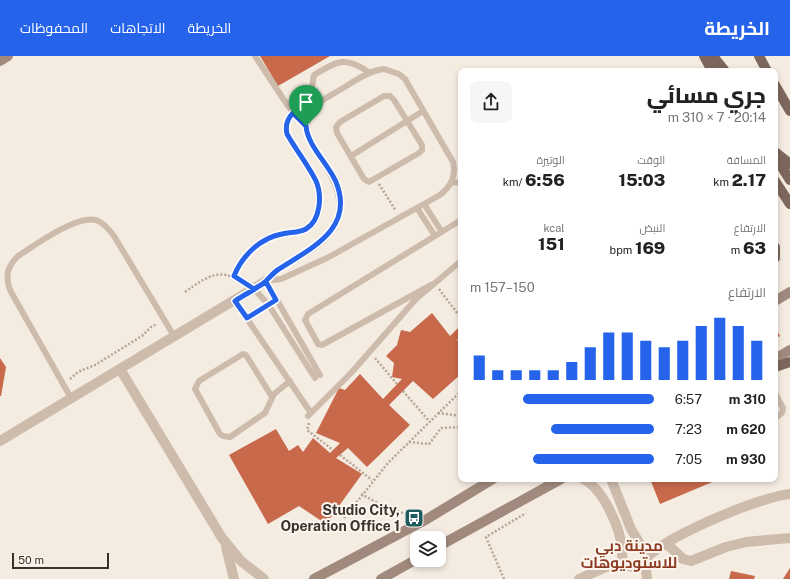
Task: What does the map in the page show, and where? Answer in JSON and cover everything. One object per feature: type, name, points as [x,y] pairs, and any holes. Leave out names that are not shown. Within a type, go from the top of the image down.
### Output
[{"type":"main road","points":[[704,56],[710,68]]},
{"type":"main road","points":[[712,56],[722,68]]},
{"type":"main road","points":[[778,90],[790,111]]},
{"type":"main road","points":[[778,154],[790,164]]},
{"type":"main road","points":[[778,161],[790,180]]},
{"type":"main road","points":[[778,186],[790,204]]},
{"type":"main road","points":[[778,366],[790,362]]},
{"type":"street","points":[[0,60],[8,56]]},
{"type":"street","points":[[0,441],[266,282]]},
{"type":"street","points":[[778,299],[790,292]]},
{"type":"street","points":[[778,357],[790,350]]},
{"type":"street","points":[[120,369],[222,538],[241,561],[264,579]]},
{"type":"street","points":[[314,579],[427,519],[488,482]]},
{"type":"street","points":[[446,542],[556,482]]},
{"type":"street","points":[[587,482],[597,489],[602,495],[620,538],[622,553],[630,566],[647,578]]},
{"type":"street","points":[[597,489],[608,482]]},
{"type":"street","points":[[612,482],[627,519],[646,551],[645,559],[647,578]]},
{"type":"street","points":[[579,579],[630,566],[638,566],[666,543],[714,519],[763,500],[790,494]]},
{"type":"street","points":[[615,525],[627,519]]},
{"type":"street","points":[[222,538],[232,564],[234,579]]},
{"type":"street","points":[[601,573],[622,553],[628,544],[632,542],[641,544],[666,543],[683,560],[691,561],[726,547],[746,542],[790,538]]},
{"type":"street","points":[[380,579],[410,563]]},
{"type":"lane","points":[[255,56],[293,113],[306,126]]},
{"type":"lane","points":[[314,108],[312,87],[314,75],[343,57],[352,58],[359,62],[370,73]]},
{"type":"lane","points":[[384,69],[399,74],[405,79],[450,156],[454,169],[452,182],[447,189],[400,218],[316,263],[281,279],[266,282],[277,271],[322,241],[332,228],[338,214],[340,203],[336,182],[309,138],[306,126],[308,116],[321,101],[370,73],[384,69]]},
{"type":"lane","points":[[387,96],[394,100],[407,121],[422,145],[422,150],[376,179],[369,182],[365,180],[336,130],[340,122],[382,97],[387,96]]},
{"type":"lane","points":[[351,156],[423,111]]},
{"type":"lane","points":[[454,169],[458,170]]},
{"type":"lane","points":[[452,182],[458,183]]},
{"type":"lane","points":[[424,204],[442,232]]},
{"type":"lane","points":[[417,208],[435,236]]},
{"type":"lane","points":[[71,398],[10,290],[7,281],[7,271],[11,263],[18,256],[77,222],[95,220],[103,224],[114,236],[174,336]]},
{"type":"lane","points":[[433,284],[322,345],[318,344],[305,320],[308,314],[458,222]]},
{"type":"lane","points":[[235,301],[290,381],[309,414],[370,352],[402,314],[433,284],[458,263]]},
{"type":"lane","points":[[254,289],[268,304],[318,377],[266,282]]},
{"type":"lane","points":[[247,318],[276,300]]},
{"type":"lane","points":[[272,397],[246,355],[242,354],[199,381],[195,389],[220,434],[226,437],[234,436],[262,416],[268,409],[272,397],[276,391],[290,381]]},
{"type":"lane","points":[[778,400],[783,411],[778,415]]},
{"type":"path","points":[[234,276],[242,261],[254,248],[270,238],[306,229],[312,223],[317,212],[320,198],[316,182],[287,134],[286,122],[293,113]]},
{"type":"path","points":[[376,179],[400,218]]},
{"type":"path","points":[[185,292],[209,276],[221,274],[234,276],[254,289]]},
{"type":"path","points":[[433,284],[458,314]]},
{"type":"path","points":[[64,384],[78,372],[95,365],[142,336],[151,327],[166,322]]},
{"type":"path","points":[[370,352],[397,384]]},
{"type":"path","points":[[403,391],[429,421]]},
{"type":"path","points":[[344,518],[372,480],[429,421],[458,394]]},
{"type":"path","points":[[438,413],[458,416]]},
{"type":"path","points":[[309,414],[308,430],[333,450]]},
{"type":"path","points":[[409,442],[429,444],[433,442],[441,428],[458,427]]},
{"type":"path","points":[[340,455],[372,480]]},
{"type":"path","points":[[361,494],[396,511],[427,519]]},
{"type":"path","points":[[504,579],[486,537],[526,512]]},
{"type":"building","points":[[260,56],[330,56],[278,86]]},
{"type":"building","points":[[432,313],[450,336],[458,328],[458,377],[433,399],[413,381],[389,405],[410,425],[367,467],[348,448],[336,458],[362,474],[326,524],[299,506],[268,524],[229,455],[276,429],[289,451],[298,445],[303,452],[313,438],[330,453],[340,443],[316,433],[339,388],[345,390],[360,374],[383,399],[402,379],[392,377],[394,363],[386,356],[397,345],[401,330],[410,332]]},
{"type":"building","points":[[0,358],[6,367],[1,396],[0,396]]},
{"type":"building","points":[[651,482],[712,482],[660,504]]},
{"type":"building","points":[[790,568],[790,579],[783,579]]},
{"type":"building","points":[[731,571],[755,576],[754,579],[729,579]]},
{"type":"place","name":"Studio City, Operation Office 1","points":[[414,518]]},
{"type":"district","name":"مدينة دبي للاستوديوهات","points":[[629,554]]},
{"type":"route","points":[[306,126],[293,113],[286,122],[287,134],[316,182],[320,198],[317,212],[312,223],[306,229],[300,232],[280,234],[270,238],[254,248],[242,261],[234,276],[254,289],[266,282],[276,300],[247,318],[235,301],[266,282],[269,277],[277,271],[313,248],[330,233],[335,224],[340,203],[339,192],[331,173],[309,138],[306,126]]}]
